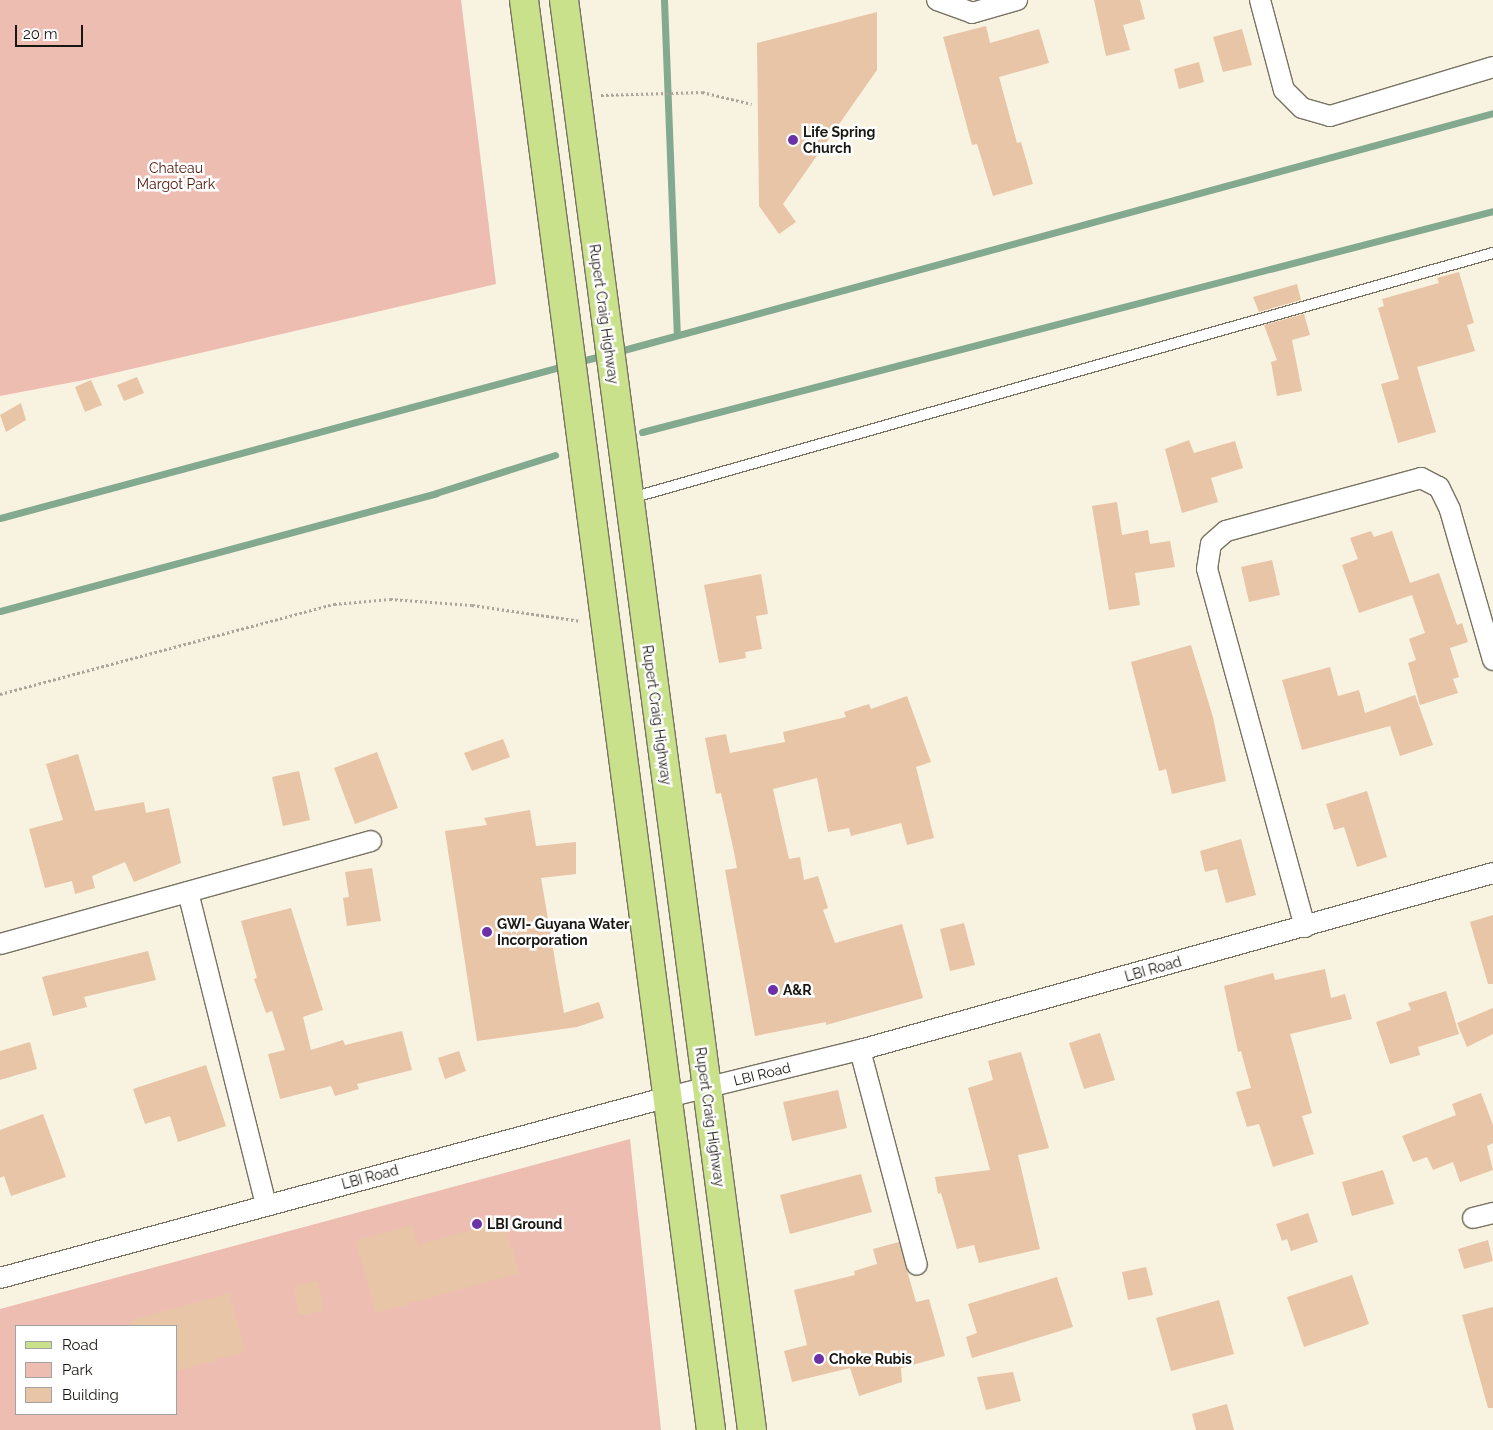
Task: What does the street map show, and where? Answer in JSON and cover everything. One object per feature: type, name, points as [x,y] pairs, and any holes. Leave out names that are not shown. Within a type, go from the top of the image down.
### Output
[{"type":"main road","points":[[524,0],[568,321],[604,625],[711,1430]]},
{"type":"main road","name":"Rupert Craig Highway","points":[[564,0],[627,499],[752,1430]]},
{"type":"street","points":[[937,0],[972,13],[1017,0]]},
{"type":"street","points":[[1260,0],[1284,90],[1302,108],[1330,116],[1493,68]]},
{"type":"street","points":[[1305,927],[1207,569],[1210,544],[1226,531],[1421,478],[1440,486],[1450,510],[1493,660]]},
{"type":"street","points":[[0,944],[371,841]]},
{"type":"street","name":"LBI Road","points":[[0,1278],[668,1097],[860,1050],[1493,873]]},
{"type":"street","points":[[188,892],[266,1205]]},
{"type":"street","points":[[860,1050],[916,1265]]},
{"type":"street","points":[[1473,1218],[1493,1213]]},
{"type":"lane","points":[[627,499],[1493,253]]},
{"type":"path","points":[[576,95],[702,92],[752,104]]},
{"type":"path","points":[[0,694],[334,604],[390,599],[472,605],[604,625]]},
{"type":"green space","name":"Chateau Margot Park","points":[[0,0],[461,0],[496,284],[84,380],[0,396]]},
{"type":"green space","name":"LBI Ground","points":[[630,1139],[661,1430],[0,1430],[0,1309]]},
{"type":"building","points":[[1094,0],[1140,0],[1145,19],[1123,25],[1130,50],[1106,56]]},
{"type":"building","name":"Life Spring Church","points":[[877,12],[877,70],[783,204],[796,222],[779,234],[759,206],[757,43]]},
{"type":"building","points":[[986,26],[990,43],[1039,29],[1049,63],[999,77],[1017,143],[1021,142],[1033,184],[993,196],[977,144],[972,145],[943,37]]},
{"type":"building","points":[[1242,29],[1252,65],[1223,72],[1213,37]]},
{"type":"building","points":[[1199,62],[1204,82],[1179,89],[1174,69]]},
{"type":"building","points":[[1459,272],[1474,323],[1467,325],[1475,351],[1417,367],[1436,432],[1398,443],[1381,384],[1399,379],[1378,308],[1384,306],[1382,299],[1439,283],[1437,278]]},
{"type":"building","points":[[1297,284],[1301,300],[1259,312],[1253,297]]},
{"type":"building","points":[[1304,314],[1310,335],[1292,340],[1302,391],[1277,396],[1271,362],[1277,360],[1264,325]]},
{"type":"building","points":[[137,377],[144,393],[124,401],[117,385]]},
{"type":"building","points":[[91,380],[102,405],[85,412],[75,387]]},
{"type":"building","points":[[21,403],[26,420],[6,432],[0,415]]},
{"type":"building","points":[[1189,440],[1194,453],[1235,441],[1243,468],[1211,478],[1218,502],[1182,513],[1165,449]]},
{"type":"building","points":[[1117,502],[1122,535],[1148,530],[1150,544],[1170,541],[1175,567],[1135,573],[1140,605],[1109,610],[1092,506]]},
{"type":"building","points":[[1371,531],[1374,537],[1392,531],[1410,583],[1439,573],[1457,625],[1462,623],[1468,642],[1450,648],[1459,677],[1453,679],[1458,693],[1420,705],[1408,663],[1416,660],[1409,639],[1425,633],[1412,595],[1359,613],[1342,565],[1358,559],[1350,538]]},
{"type":"building","points":[[1272,560],[1280,595],[1249,602],[1241,567]]},
{"type":"building","points":[[761,574],[768,614],[756,616],[762,649],[745,652],[746,658],[719,663],[704,585]]},
{"type":"building","points":[[1191,645],[1213,717],[1226,781],[1172,794],[1166,769],[1159,771],[1131,662]]},
{"type":"building","points":[[1330,667],[1338,696],[1359,690],[1365,713],[1415,695],[1433,745],[1400,756],[1390,726],[1302,750],[1282,680]]},
{"type":"building","points":[[907,696],[931,762],[916,767],[934,838],[907,845],[901,823],[851,836],[849,828],[828,832],[817,778],[773,789],[789,859],[800,857],[804,880],[818,876],[828,908],[823,910],[835,943],[902,924],[923,998],[826,1025],[826,1022],[755,1036],[725,870],[737,868],[721,793],[716,794],[705,738],[726,734],[730,753],[785,742],[783,732],[846,717],[844,712],[869,704],[871,709]]},
{"type":"building","points":[[503,739],[510,757],[472,771],[464,753]]},
{"type":"building","points":[[377,752],[398,808],[355,824],[334,768]]},
{"type":"building","points":[[78,754],[95,811],[144,802],[146,813],[169,808],[181,863],[134,882],[125,862],[92,876],[95,888],[75,894],[72,881],[45,888],[29,829],[63,820],[46,764]]},
{"type":"building","points":[[299,771],[310,820],[283,826],[272,777]]},
{"type":"building","points":[[1367,791],[1387,857],[1357,867],[1344,827],[1334,830],[1326,804]]},
{"type":"building","points":[[530,810],[536,846],[576,842],[576,874],[541,878],[564,1013],[599,1002],[604,1018],[577,1027],[477,1041],[445,831],[487,825],[484,818]]},
{"type":"building","points":[[1241,839],[1256,895],[1226,903],[1217,869],[1205,872],[1200,851]]},
{"type":"building","points":[[372,868],[381,921],[347,926],[343,898],[349,897],[345,872]]},
{"type":"building","points":[[291,908],[323,1010],[303,1017],[311,1050],[343,1040],[345,1045],[402,1031],[412,1070],[357,1084],[359,1089],[335,1096],[331,1086],[280,1099],[268,1054],[285,1050],[272,1011],[266,1013],[254,979],[257,978],[241,921]]},
{"type":"building","points":[[1493,915],[1493,984],[1488,984],[1470,922]]},
{"type":"building","points":[[964,923],[975,965],[950,971],[940,929]]},
{"type":"building","points":[[148,951],[156,980],[84,997],[87,1007],[53,1016],[42,977]]},
{"type":"building","points":[[1325,969],[1331,998],[1345,994],[1352,1019],[1290,1034],[1312,1113],[1302,1116],[1314,1154],[1273,1167],[1259,1124],[1247,1127],[1236,1092],[1251,1088],[1241,1051],[1238,1052],[1224,986],[1273,973],[1275,980]]},
{"type":"building","points":[[1446,991],[1459,1034],[1418,1047],[1420,1055],[1390,1064],[1376,1022],[1411,1010],[1408,1003]]},
{"type":"building","points":[[1493,1008],[1493,1034],[1467,1047],[1457,1023]]},
{"type":"building","points":[[1100,1033],[1115,1080],[1084,1089],[1069,1043]]},
{"type":"building","points":[[30,1042],[37,1069],[0,1080],[0,1051]]},
{"type":"building","points":[[459,1051],[466,1071],[445,1079],[438,1058]]},
{"type":"building","points":[[1021,1052],[1049,1148],[1018,1155],[1040,1249],[979,1263],[974,1245],[957,1249],[941,1193],[938,1194],[935,1177],[990,1170],[968,1088],[993,1080],[988,1061]]},
{"type":"building","points":[[206,1065],[226,1126],[178,1142],[170,1116],[145,1124],[133,1089]]},
{"type":"building","points":[[838,1090],[847,1128],[792,1141],[783,1102]]},
{"type":"building","points":[[1481,1093],[1493,1125],[1493,1143],[1487,1146],[1493,1170],[1460,1182],[1453,1162],[1433,1170],[1427,1157],[1413,1162],[1402,1136],[1456,1115],[1452,1104]]},
{"type":"building","points":[[43,1114],[66,1177],[11,1196],[4,1176],[0,1178],[0,1130]]},
{"type":"building","points":[[1383,1170],[1394,1204],[1352,1216],[1342,1182]]},
{"type":"building","points":[[861,1174],[872,1212],[790,1234],[780,1195]]},
{"type":"building","points":[[1308,1213],[1318,1242],[1291,1251],[1287,1239],[1282,1241],[1276,1224]]},
{"type":"building","points":[[504,1221],[519,1273],[376,1313],[355,1241],[412,1225],[418,1245]]},
{"type":"building","points":[[1488,1240],[1493,1261],[1464,1269],[1458,1249]]},
{"type":"building","points":[[899,1242],[916,1302],[929,1299],[945,1356],[901,1368],[902,1382],[859,1396],[850,1368],[792,1382],[784,1351],[807,1345],[794,1290],[855,1275],[854,1271],[877,1264],[873,1249]]},
{"type":"building","points":[[1146,1267],[1153,1295],[1128,1300],[1122,1272]]},
{"type":"building","points":[[1352,1275],[1369,1324],[1304,1347],[1287,1297]]},
{"type":"building","points":[[1057,1277],[1073,1327],[972,1358],[966,1337],[977,1333],[968,1304]]},
{"type":"building","points":[[318,1281],[323,1311],[299,1315],[294,1285]]},
{"type":"building","points":[[229,1293],[245,1352],[178,1370],[178,1325],[130,1325],[129,1321]]},
{"type":"building","points":[[1219,1300],[1234,1354],[1171,1371],[1156,1318]]},
{"type":"building","points":[[1493,1307],[1493,1408],[1488,1408],[1462,1315]]},
{"type":"building","points":[[1013,1372],[1021,1401],[986,1410],[977,1377]]},
{"type":"building","points":[[1227,1404],[1234,1430],[1196,1430],[1192,1414]]},
{"type":"waterway","points":[[664,0],[677,335]]},
{"type":"waterway","points":[[616,352],[1493,113]]},
{"type":"waterway","points":[[642,432],[1493,211]]},
{"type":"waterway","points":[[577,362],[605,355]]},
{"type":"waterway","points":[[0,518],[567,365]]},
{"type":"waterway","points":[[0,611],[436,493],[555,455]]},
{"type":"place","name":"Life Spring Church","points":[[793,140]]},
{"type":"place","name":"GWI- Guyana Water Incorporation","points":[[487,932]]},
{"type":"place","name":"A&R","points":[[773,990]]},
{"type":"place","name":"LBI Ground","points":[[477,1224]]},
{"type":"place","name":"Choke Rubis","points":[[819,1359]]}]
